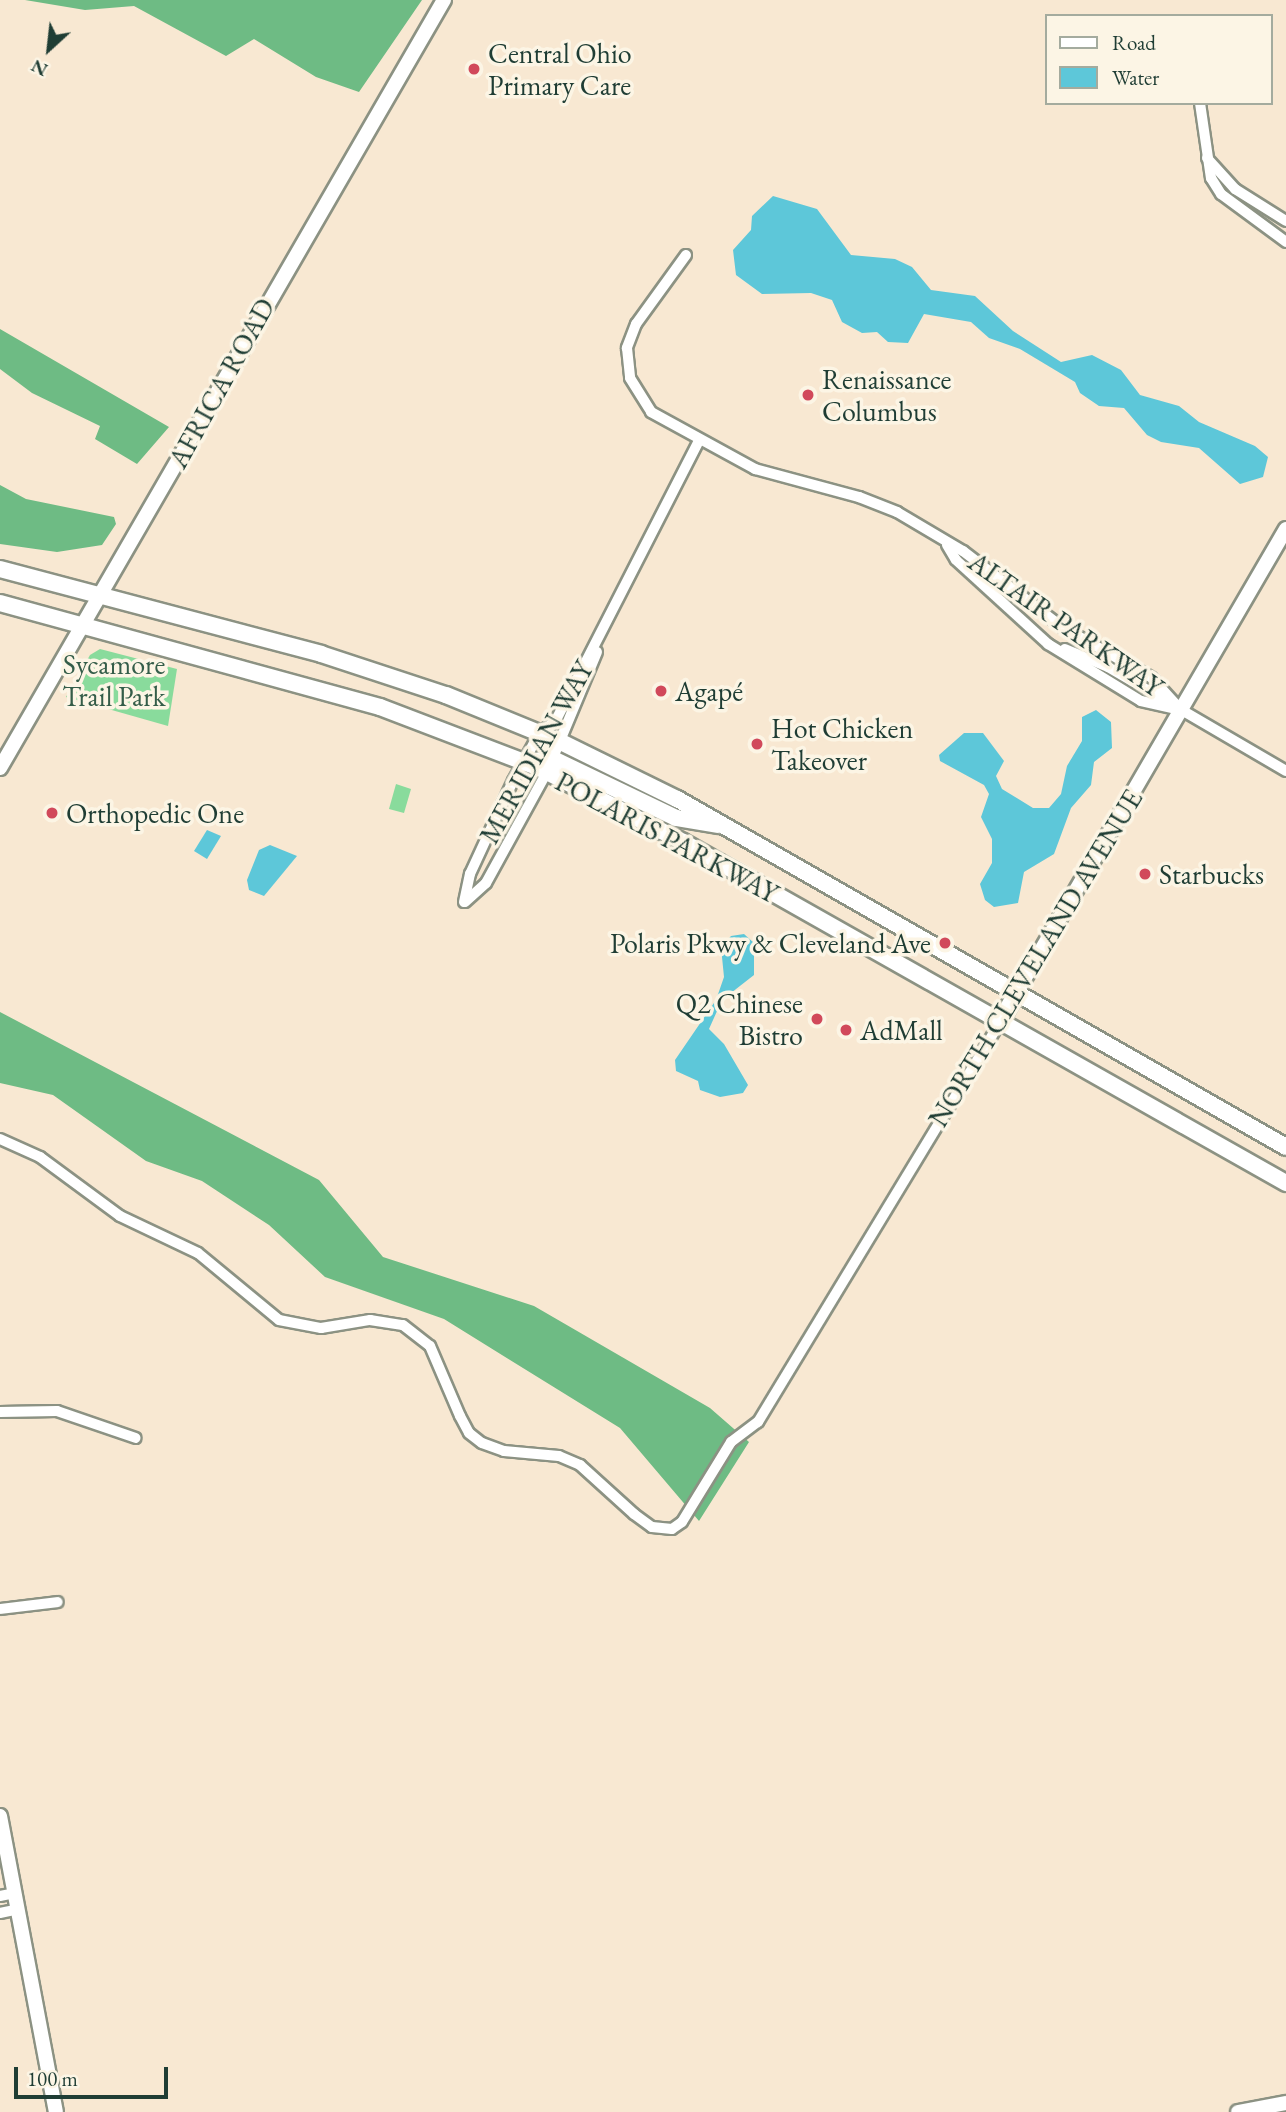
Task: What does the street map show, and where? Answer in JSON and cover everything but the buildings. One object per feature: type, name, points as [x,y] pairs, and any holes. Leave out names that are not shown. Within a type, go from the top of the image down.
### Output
[{"type":"main road","name":"POLARIS PARKWAY","points":[[0,569],[386,674],[561,742],[721,825],[1015,995],[1286,1147]]},
{"type":"main road","name":"POLARIS PARKWAY","points":[[0,603],[380,706],[525,762]]},
{"type":"main road","points":[[525,762],[550,765],[676,818],[721,825]]},
{"type":"main road","name":"POLARIS PARKWAY","points":[[550,765],[999,1024],[1286,1183]]},
{"type":"main road","name":"NORTH CLEVELAND AVENUE","points":[[999,1024],[1015,995]]},
{"type":"street","name":"AFRICA ROAD","points":[[0,768],[444,0]]},
{"type":"street","points":[[1200,105],[1205,155],[1211,178],[1221,194],[1286,242]]},
{"type":"street","points":[[1205,155],[1235,189],[1286,221]]},
{"type":"street","name":"ALTAIR PARKWAY","points":[[686,255],[636,324],[626,363],[644,405],[699,441],[781,479],[859,497],[897,512],[947,545],[963,551],[1062,626],[1153,678],[1181,710]]},
{"type":"street","name":"MERIDIAN WAY","points":[[604,625],[550,765],[486,883],[464,902],[484,843],[525,762],[540,734],[556,720],[604,625],[699,441]]},
{"type":"street","name":"NORTH CLEVELAND AVENUE","points":[[1015,995],[1286,529]]},
{"type":"street","name":"ALTAIR PARKWAY","points":[[947,545],[956,560],[1048,644],[1141,701],[1181,710]]},
{"type":"street","points":[[1181,710],[1286,771]]},
{"type":"street","name":"NORTH CLEVELAND AVENUE","points":[[0,1139],[40,1157],[120,1216],[198,1253],[279,1320],[321,1328],[370,1320],[403,1325],[430,1346],[469,1433],[504,1451],[559,1456],[580,1465],[634,1514],[660,1530],[682,1522],[732,1442],[758,1422],[999,1024]]},
{"type":"street","points":[[0,1412],[57,1411],[136,1438]]},
{"type":"street","points":[[0,1609],[58,1602]]},
{"type":"street","points":[[0,1816],[56,2112]]},
{"type":"street","points":[[0,1896],[16,1893]]},
{"type":"street","points":[[0,1913],[19,1909]]},
{"type":"street","points":[[1238,2112],[1286,2103]]},
{"type":"green space","points":[[25,0],[422,0],[359,92],[316,77],[254,39],[226,56],[134,6],[85,10]]},
{"type":"green space","points":[[0,329],[169,427],[137,464],[95,439],[100,426],[32,393],[0,369]]},
{"type":"green space","points":[[0,485],[26,499],[114,517],[116,524],[102,545],[57,552],[0,544]]},
{"type":"green space","name":"Sycamore Trail Park","points":[[100,649],[177,669],[168,726],[66,697],[90,655]]},
{"type":"green space","points":[[396,784],[411,789],[404,813],[389,809]]},
{"type":"green space","points":[[0,1012],[319,1180],[383,1257],[534,1306],[710,1408],[749,1442],[699,1521],[620,1428],[444,1319],[325,1277],[269,1225],[202,1181],[146,1161],[53,1095],[0,1083]]},
{"type":"water","points":[[773,196],[817,209],[851,255],[895,259],[912,267],[931,290],[975,296],[1013,331],[1061,362],[1092,355],[1121,370],[1140,395],[1179,406],[1199,422],[1255,446],[1268,457],[1263,477],[1240,484],[1199,448],[1161,442],[1147,435],[1124,408],[1099,406],[1080,393],[1075,382],[1020,349],[989,338],[971,322],[924,314],[908,343],[888,342],[877,332],[862,333],[842,322],[832,300],[811,293],[762,294],[736,275],[733,250],[751,230],[752,216]]},
{"type":"water","points":[[1096,710],[1111,722],[1112,748],[1094,762],[1091,785],[1071,808],[1054,854],[1024,872],[1018,903],[994,907],[985,900],[980,884],[992,863],[992,839],[981,817],[989,794],[984,785],[940,761],[939,755],[964,733],[983,733],[1004,761],[996,776],[1002,789],[1033,808],[1049,808],[1061,794],[1067,766],[1082,741],[1082,717]]},
{"type":"water","points":[[207,830],[221,836],[207,859],[194,851]]},
{"type":"water","points":[[270,845],[297,856],[264,896],[249,890],[247,880],[259,850]]},
{"type":"water","points":[[744,934],[754,943],[754,975],[722,1000],[709,1029],[724,1044],[748,1085],[743,1093],[720,1097],[700,1090],[698,1081],[676,1071],[675,1060],[716,1000],[724,977],[721,947],[731,936]]},
{"type":"place","name":"Central Ohio Primary Care","points":[[474,69]]},
{"type":"place","name":"Renaissance Columbus","points":[[808,395]]},
{"type":"place","name":"Agapé","points":[[661,691]]},
{"type":"place","name":"Hot Chicken Takeover","points":[[757,744]]},
{"type":"place","name":"Orthopedic One","points":[[52,813]]},
{"type":"place","name":"Starbucks","points":[[1145,874]]},
{"type":"place","name":"Polaris Pkwy & Cleveland Ave","points":[[945,943]]},
{"type":"place","name":"Q2 Chinese Bistro","points":[[817,1019]]},
{"type":"place","name":"AdMall","points":[[846,1030]]}]
